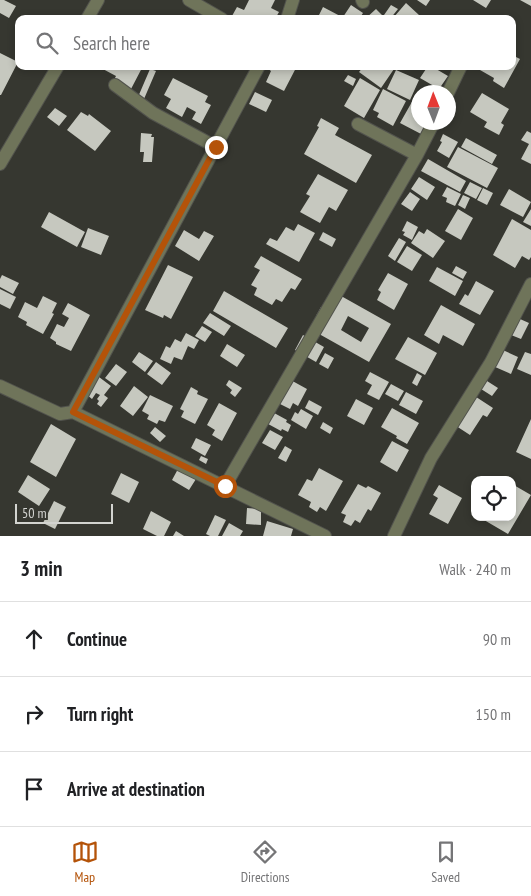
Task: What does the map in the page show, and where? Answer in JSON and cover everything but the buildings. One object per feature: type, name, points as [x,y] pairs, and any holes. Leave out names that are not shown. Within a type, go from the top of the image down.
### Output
[{"type":"street","points":[[89,15],[98,0]]},
{"type":"street","points":[[189,0],[215,15]]},
{"type":"street","points":[[288,15],[293,0]]},
{"type":"street","points":[[0,164],[56,70]]},
{"type":"street","points":[[73,412],[257,70]]},
{"type":"street","points":[[452,85],[459,70]]},
{"type":"street","points":[[115,85],[153,113],[216,147]]},
{"type":"street","points":[[358,124],[417,155]]},
{"type":"street","points":[[225,486],[430,130]]},
{"type":"street","points":[[394,536],[431,458],[491,362],[531,284]]},
{"type":"street","points":[[0,386],[60,414],[73,412],[325,536]]},
{"type":"route","points":[[216,147],[94,377],[73,412],[225,486]]}]
